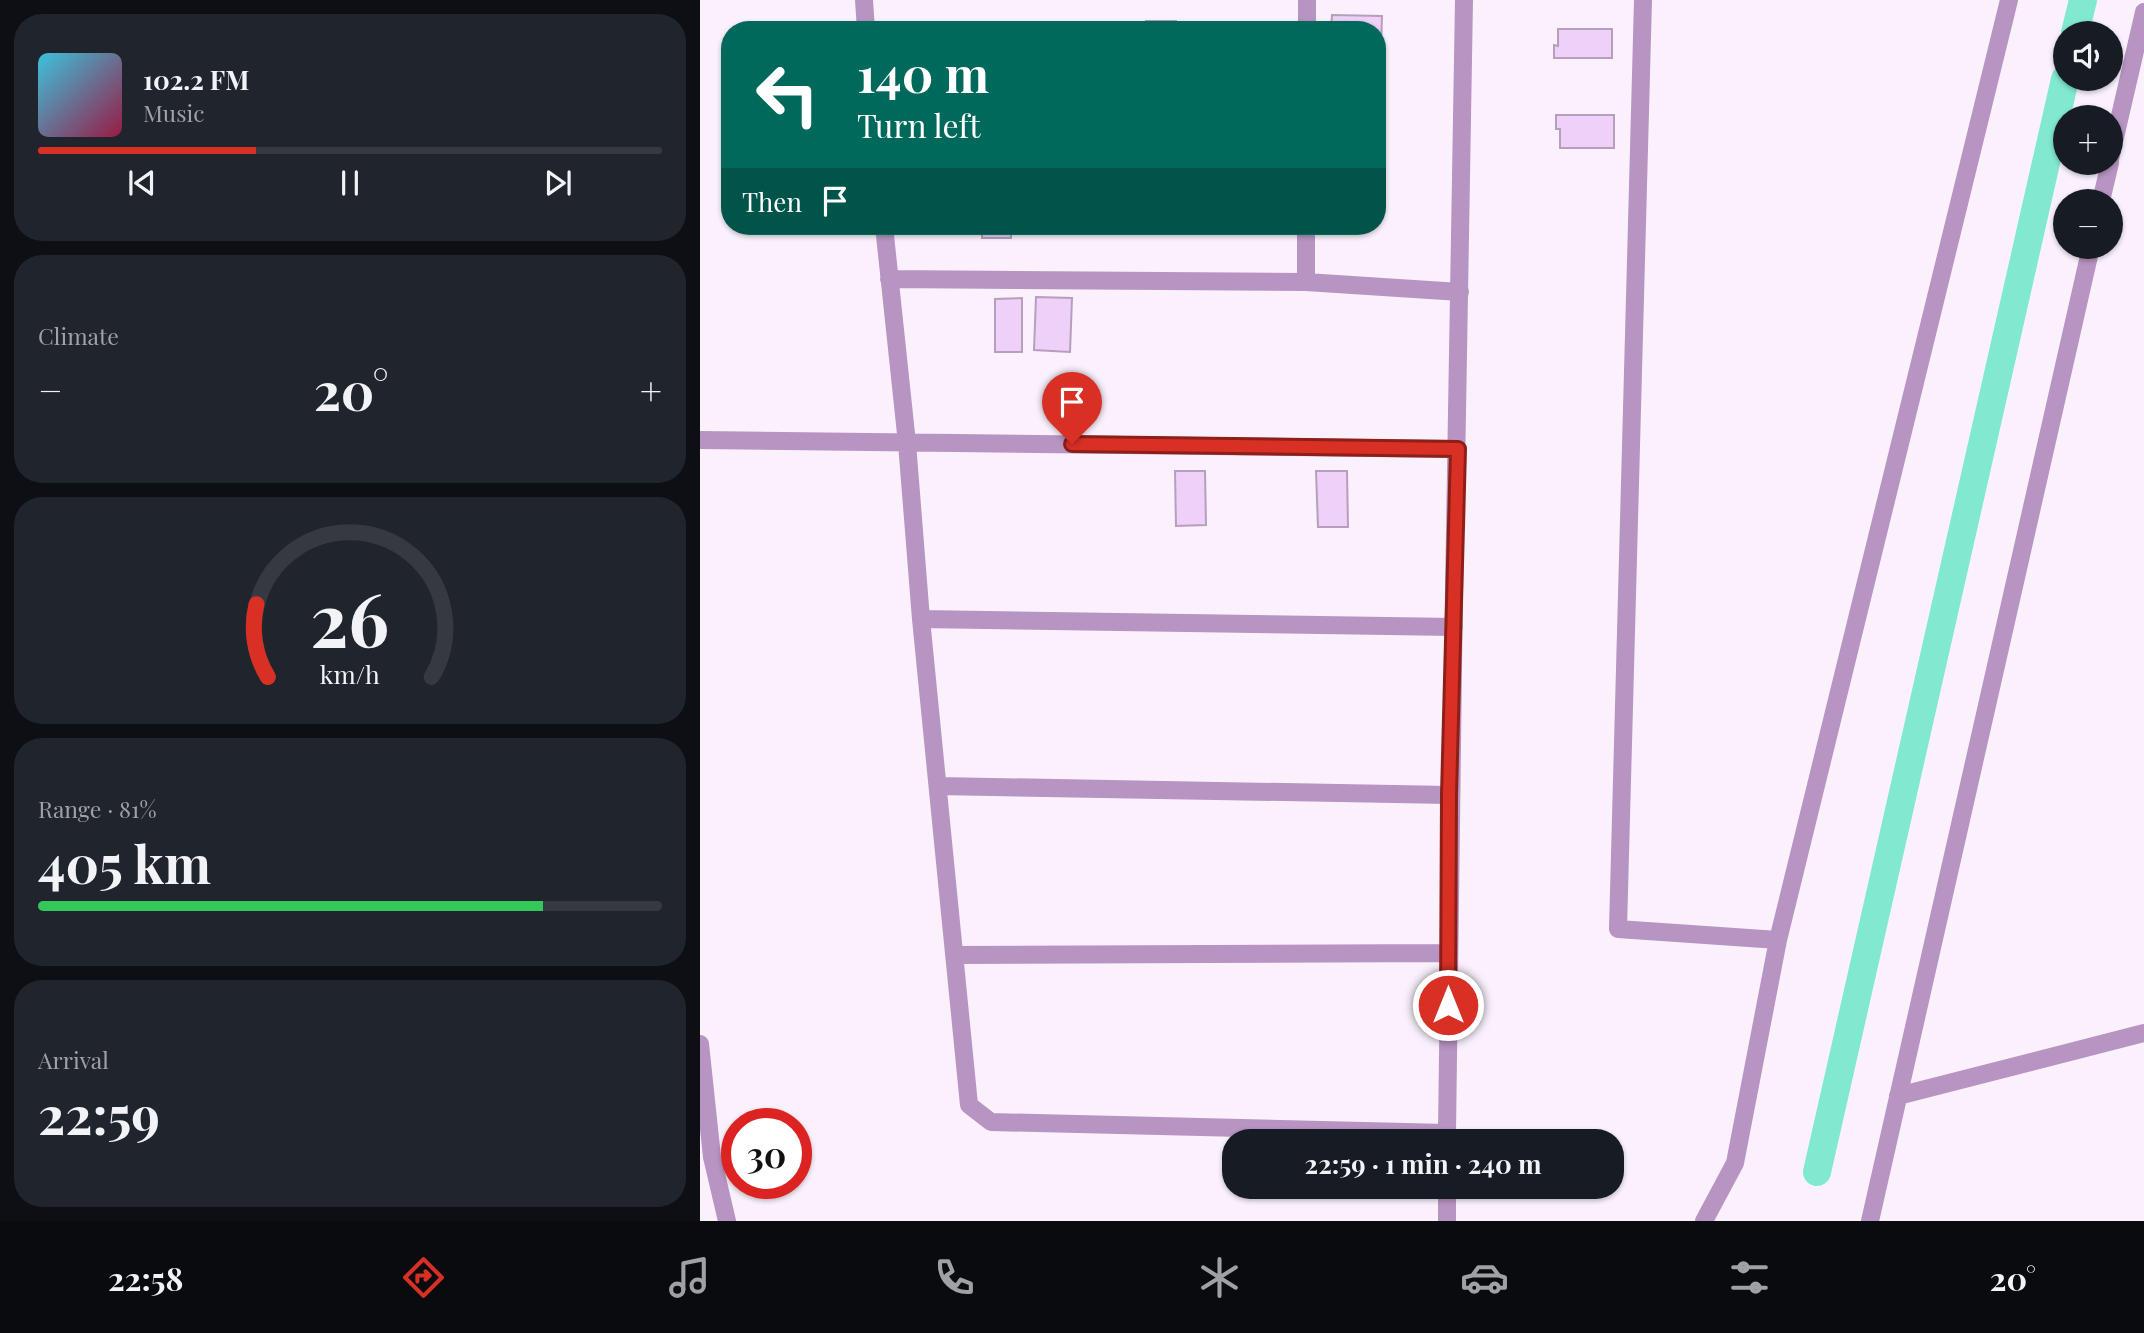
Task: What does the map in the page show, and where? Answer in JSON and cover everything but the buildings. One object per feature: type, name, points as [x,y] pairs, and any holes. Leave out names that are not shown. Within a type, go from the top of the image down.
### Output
[{"type":"street","points":[[864,0],[865,21]]},
{"type":"street","points":[[1307,0],[1307,21]]},
{"type":"street","points":[[1447,1129],[1449,795],[1458,449],[1464,0]]},
{"type":"street","points":[[1643,0],[1618,929],[1778,940]]},
{"type":"street","points":[[1704,1221],[1735,1163],[1778,940],[2009,0]]},
{"type":"street","points":[[2123,105],[2144,12]]},
{"type":"street","points":[[885,235],[907,443],[968,1105],[991,1122],[1222,1130]]},
{"type":"street","points":[[1306,235],[1306,282]]},
{"type":"street","points":[[1870,1221],[2088,259]]},
{"type":"street","points":[[889,279],[1306,282],[1460,292]]},
{"type":"street","points":[[700,440],[1458,449]]},
{"type":"street","points":[[922,619],[1454,627]]},
{"type":"street","points":[[938,786],[1449,795]]},
{"type":"street","points":[[955,955],[1448,953]]},
{"type":"street","points":[[1898,1096],[2144,1033]]},
{"type":"street","points":[[700,1044],[712,1157],[727,1221]]},
{"type":"street","points":[[1447,1199],[1447,1221]]},
{"type":"waterway","points":[[2078,21],[2083,0]]},
{"type":"waterway","points":[[1817,1172],[2062,91]]},
{"type":"route","points":[[1072,444],[1458,449],[1449,795],[1448,1005]]}]
